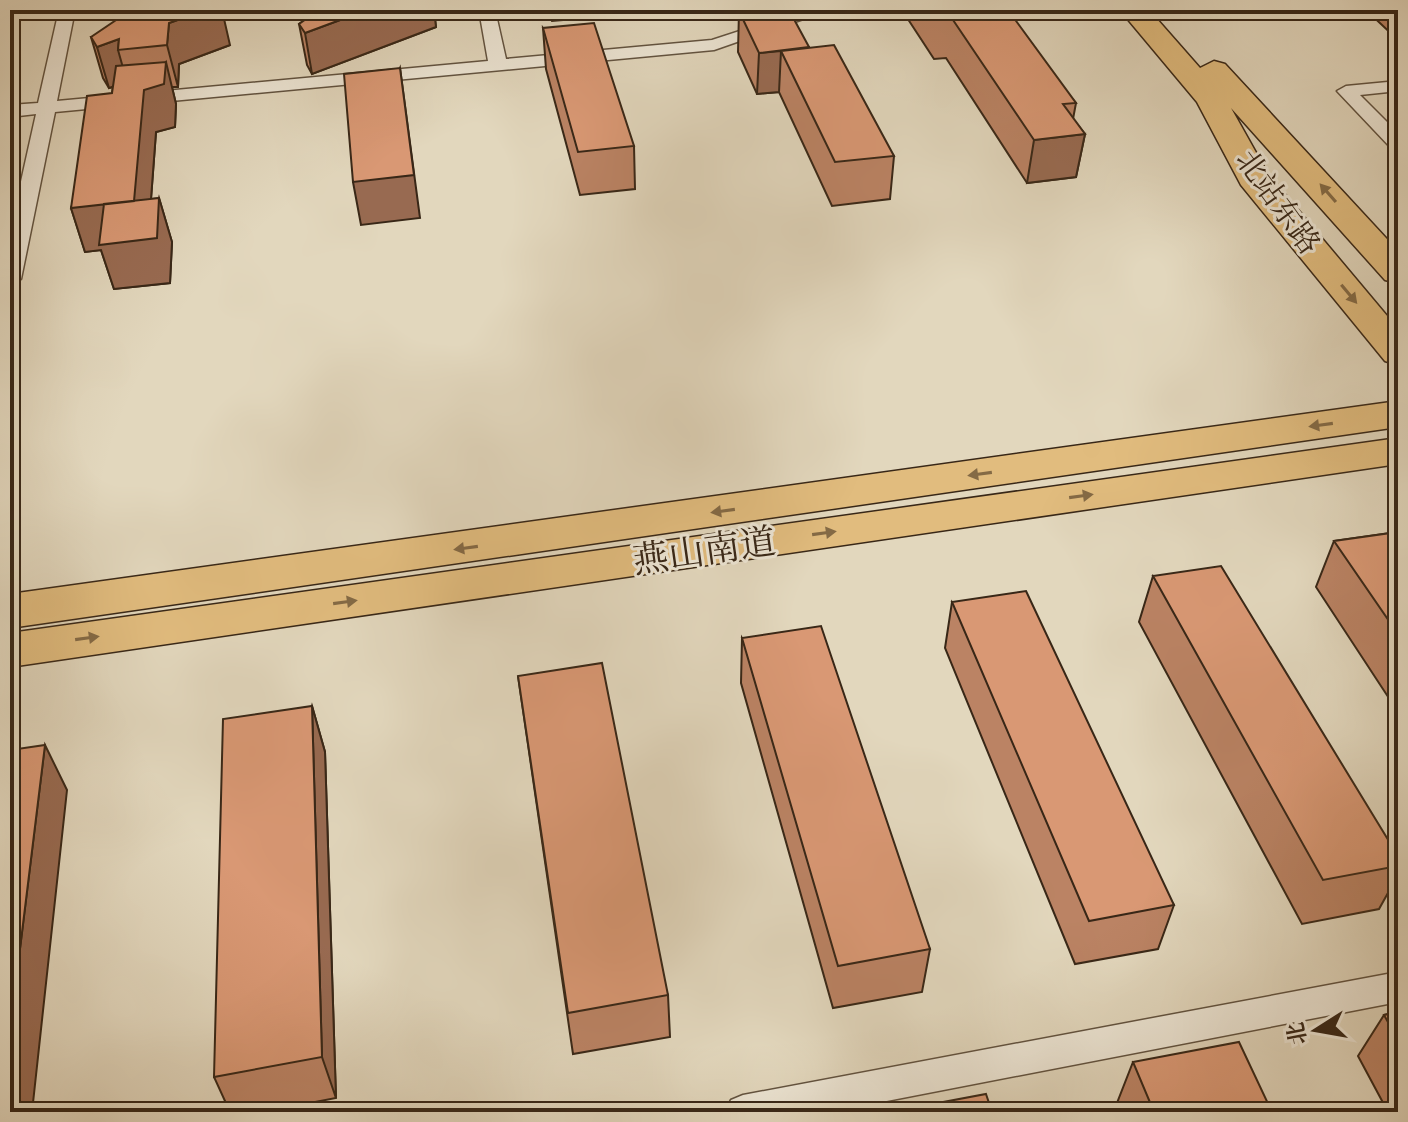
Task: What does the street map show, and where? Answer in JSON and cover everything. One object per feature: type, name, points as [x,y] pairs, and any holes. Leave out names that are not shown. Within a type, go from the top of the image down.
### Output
[{"type":"main road","name":"北站东路","points":[[1134,10],[1211,99],[1253,178],[1398,353]]},
{"type":"main road","name":"北站东路","points":[[1160,10],[1398,272]]},
{"type":"main road","name":"燕山南道","points":[[10,611],[1398,414]]},
{"type":"main road","name":"燕山南道","points":[[10,650],[1398,451]]},
{"type":"lane","points":[[10,279],[67,10]]},
{"type":"lane","points":[[487,10],[498,65]]},
{"type":"lane","points":[[10,111],[714,45],[821,10]]},
{"type":"lane","points":[[1398,86],[1346,91],[1398,144]]},
{"type":"lane","points":[[743,1112],[1398,987]]},
{"type":"building","points":[[131,10],[206,10],[169,23],[167,45],[118,50],[119,39],[97,47],[91,37]]},
{"type":"building","points":[[319,10],[367,10],[305,33],[299,24]]},
{"type":"building","points":[[789,10],[809,47],[759,53],[739,11]]},
{"type":"building","points":[[933,10],[995,10],[998,15],[1011,14],[1076,103],[1063,104],[1085,134],[1034,140],[951,17],[939,18]]},
{"type":"building","points":[[594,23],[634,146],[578,152],[543,28]]},
{"type":"building","points":[[834,45],[894,156],[835,162],[781,51]]},
{"type":"building","points":[[166,62],[164,84],[144,90],[134,201],[71,208],[87,96],[112,93],[116,66]]},
{"type":"building","points":[[400,68],[414,175],[353,182],[344,74]]},
{"type":"building","points":[[159,198],[157,238],[99,245],[104,204]]},
{"type":"building","points":[[1398,532],[1398,634],[1334,541]]},
{"type":"building","points":[[1221,566],[1398,856],[1398,866],[1323,880],[1153,576]]},
{"type":"building","points":[[1026,591],[1174,905],[1089,921],[952,602]]},
{"type":"building","points":[[821,626],[930,949],[838,966],[742,638]]},
{"type":"building","points":[[602,663],[668,995],[568,1013],[518,676]]},
{"type":"building","points":[[312,706],[322,1057],[214,1077],[223,719]]},
{"type":"building","points":[[45,745],[10,1030],[10,750]]},
{"type":"building","points":[[1398,1012],[1398,1040],[1384,1015]]},
{"type":"building","points":[[1239,1042],[1272,1112],[1154,1112],[1133,1062]]},
{"type":"building","points":[[986,1094],[992,1112],[890,1112]]}]
